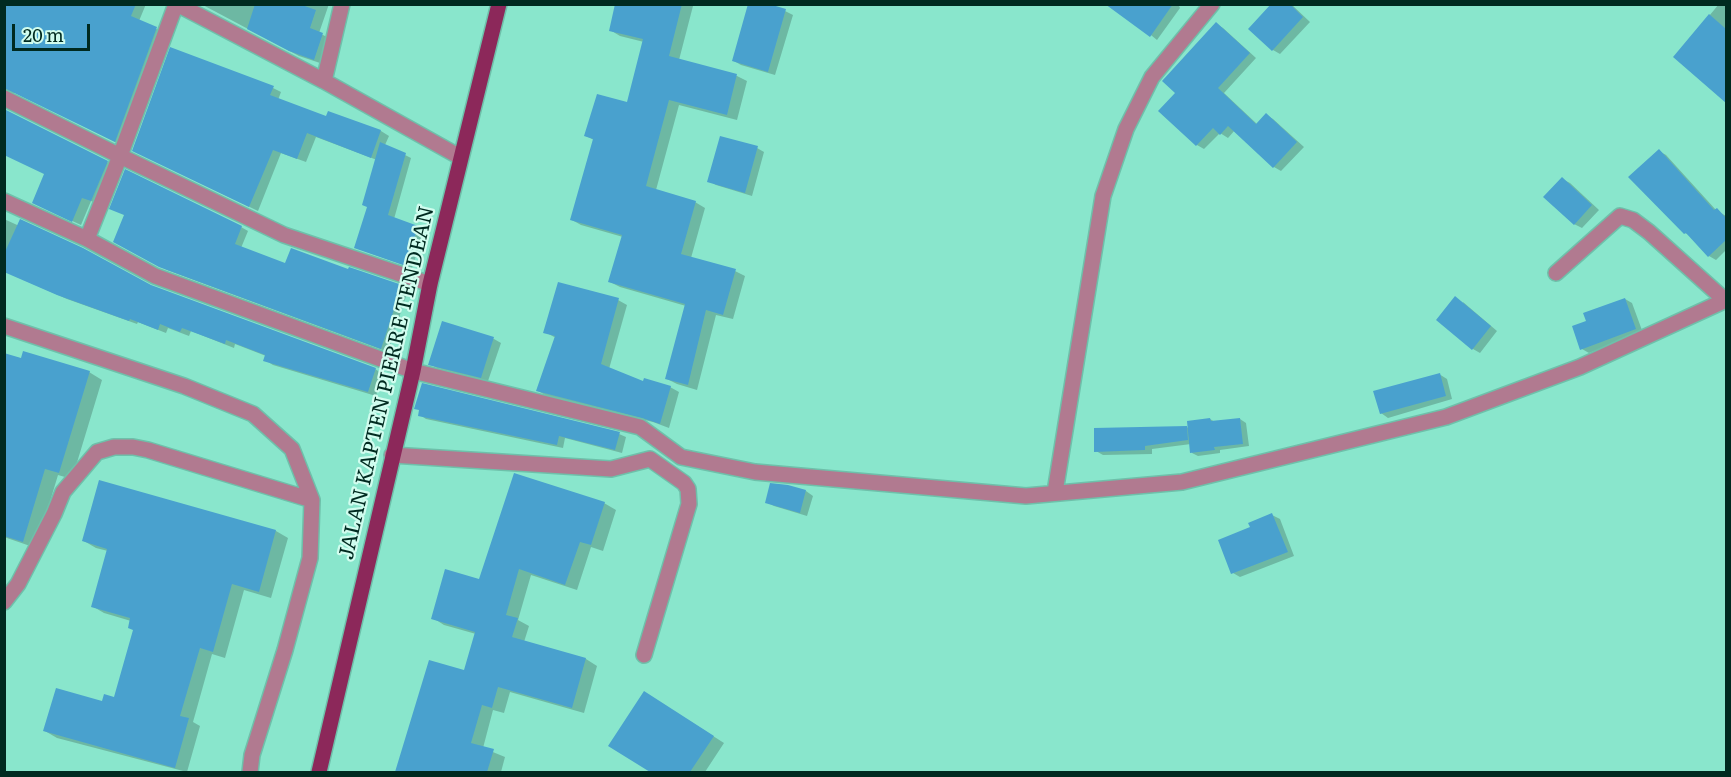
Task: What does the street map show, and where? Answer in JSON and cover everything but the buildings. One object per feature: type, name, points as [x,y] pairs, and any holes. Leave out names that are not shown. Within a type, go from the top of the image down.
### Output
[{"type":"main road","name":"JALAN KAPTEN PIERRE TENDEAN","points":[[319,772],[413,371],[430,284],[499,4]]},
{"type":"street","points":[[87,239],[176,4],[324,81],[460,157]]},
{"type":"street","points":[[324,81],[342,4]]},
{"type":"street","points":[[1055,492],[1103,196],[1126,129],[1152,77],[1212,4]]},
{"type":"street","points":[[4,98],[284,235],[430,284]]},
{"type":"street","points":[[4,201],[87,239],[154,276],[413,371],[640,427],[681,457]]},
{"type":"street","points":[[392,455],[611,470],[650,459],[681,457],[755,472],[1026,496],[1182,482],[1446,417],[1580,367],[1726,300],[1649,232],[1633,220],[1620,216],[1556,273]]},
{"type":"street","points":[[4,326],[184,386],[253,414],[292,449],[312,500],[310,558],[285,650],[252,755],[250,772]]},
{"type":"street","points":[[4,602],[11,584],[54,514],[63,492],[97,452],[114,447],[148,450],[312,500]]},
{"type":"street","points":[[644,655],[689,504],[688,489],[684,483],[650,459]]}]
